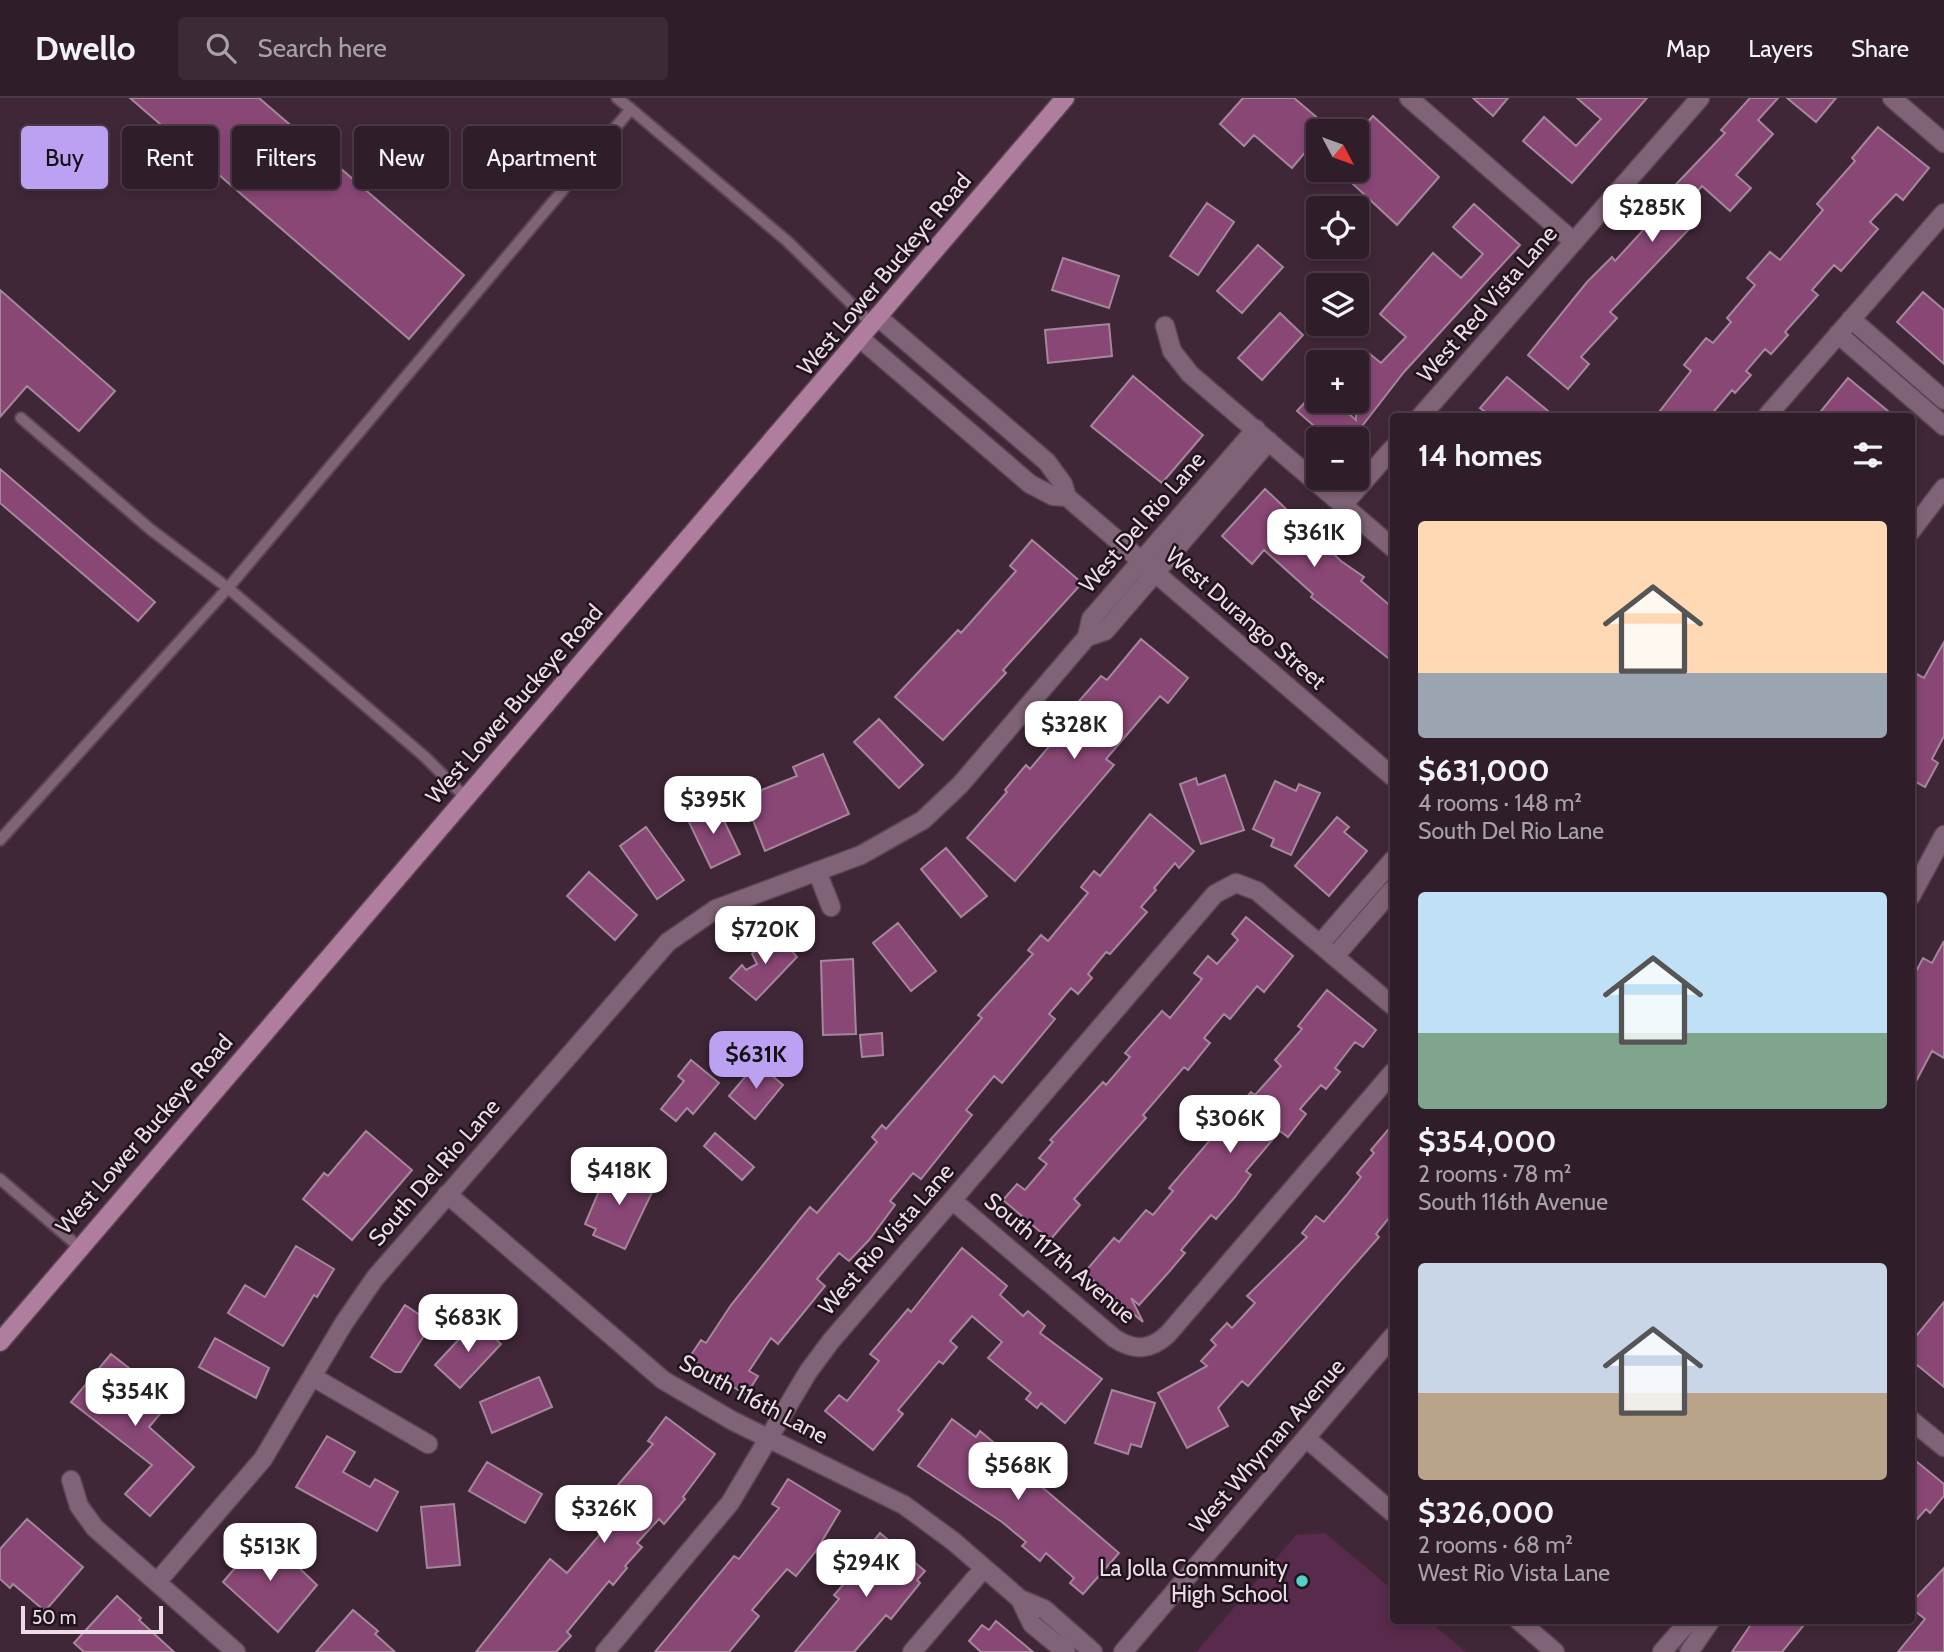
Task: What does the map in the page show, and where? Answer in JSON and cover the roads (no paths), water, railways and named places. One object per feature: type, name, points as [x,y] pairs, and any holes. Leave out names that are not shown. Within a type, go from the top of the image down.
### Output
[{"type":"main road","name":"West Lower Buckeye Road","points":[[0,1342],[1065,98]]},
{"type":"street","points":[[1409,98],[1574,242]]},
{"type":"street","name":"West Red Vista Lane","points":[[1424,413],[1700,98]]},
{"type":"street","points":[[1892,98],[1944,143]]},
{"type":"street","points":[[1770,413],[1944,213]]},
{"type":"street","points":[[1851,319],[1944,400]]},
{"type":"street","points":[[1165,326],[1172,351],[1181,363],[1390,545]]},
{"type":"street","name":"West Durango Street","points":[[871,327],[1030,484],[1053,496],[1067,497]]},
{"type":"street","name":"West Durango Street","points":[[871,327],[1047,462],[1063,484],[1067,497],[1390,774]]},
{"type":"street","points":[[1838,334],[1944,426]]},
{"type":"street","name":"West Del Rio Lane","points":[[1087,637],[1105,631],[1148,566],[1262,435]]},
{"type":"street","points":[[1343,505],[1390,452]]},
{"type":"street","points":[[1915,526],[1944,488]]},
{"type":"street","name":"South Del Rio Lane","points":[[158,1582],[263,1459],[359,1300],[447,1194],[668,942],[716,909],[886,843],[936,808],[1087,637]]},
{"type":"street","points":[[1915,890],[1942,846]]},
{"type":"street","points":[[1390,863],[1320,944],[1390,1003]]},
{"type":"street","points":[[817,871],[831,907]]},
{"type":"street","name":"West Rio Vista Lane","points":[[605,1652],[718,1519],[825,1348],[1214,894],[1236,883],[1257,891],[1320,944]]},
{"type":"street","points":[[1335,956],[1390,892]]},
{"type":"street","name":"South 117th Avenue","points":[[952,1200],[1114,1338],[1140,1349],[1151,1347],[1168,1334],[1390,1075]]},
{"type":"street","name":"South 116th Lane","points":[[447,1194],[656,1374],[698,1402],[904,1505],[1020,1600],[1044,1609],[1093,1652]]},
{"type":"street","name":"West Whyman Avenue","points":[[1123,1652],[1390,1340]]},
{"type":"street","points":[[313,1377],[428,1444]]},
{"type":"street","points":[[1915,1423],[1944,1447]]},
{"type":"street","points":[[1306,1438],[1390,1510]]},
{"type":"street","points":[[71,1480],[86,1517],[236,1652]]},
{"type":"street","points":[[912,1652],[984,1568]]},
{"type":"street","name":"South 116th Lane","points":[[1020,1600],[1032,1624],[1066,1652]]},
{"type":"street","points":[[1523,1624],[1555,1652]]},
{"type":"street","points":[[1662,1652],[1686,1624]]},
{"type":"street","points":[[1689,1652],[1708,1624]]},
{"type":"lane","points":[[617,98],[787,241],[871,327]]},
{"type":"lane","points":[[0,840],[228,588],[631,109]]},
{"type":"lane","points":[[21,418],[150,529],[228,588],[425,757],[466,798]]},
{"type":"lane","points":[[0,1179],[79,1247]]},
{"type":"place","name":"La Jolla Community High School","points":[[1302,1581]]}]
